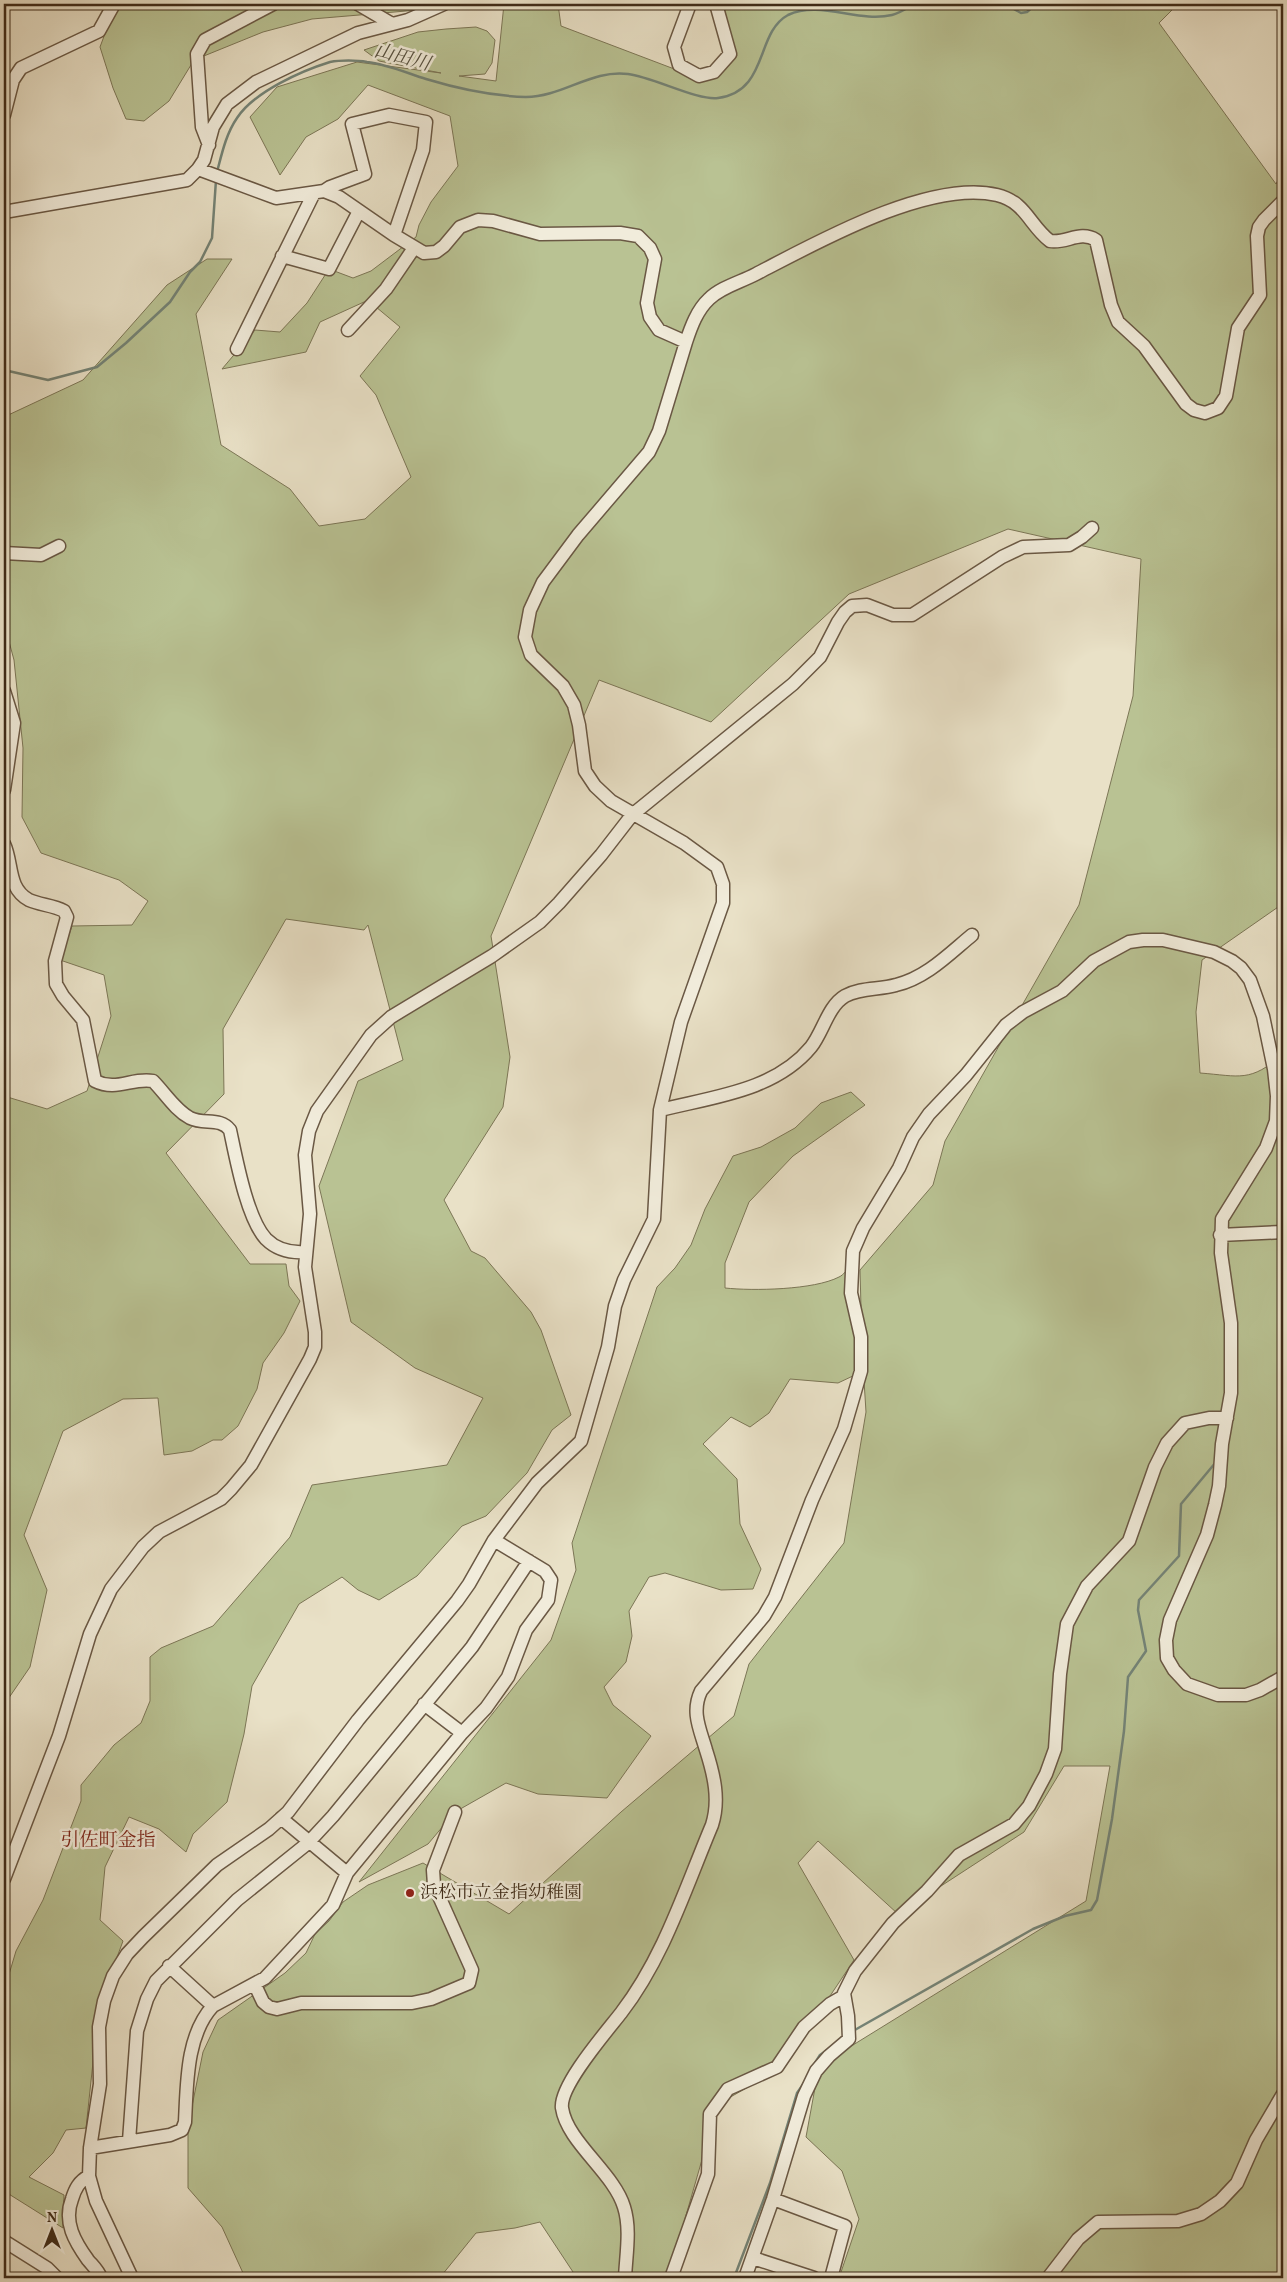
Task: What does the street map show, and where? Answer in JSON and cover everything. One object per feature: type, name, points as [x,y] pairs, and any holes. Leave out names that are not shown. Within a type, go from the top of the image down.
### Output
[{"type":"street","points":[[4,115],[13,80],[21,68],[99,31],[114,4]]},
{"type":"street","points":[[209,145],[202,127],[197,54],[205,40],[273,4]]},
{"type":"street","points":[[358,4],[392,24]]},
{"type":"street","points":[[4,212],[186,180],[202,170],[214,127],[227,104],[256,82],[358,33],[430,12],[444,4]]},
{"type":"street","points":[[690,4],[674,47],[679,65],[699,76],[714,72],[730,54],[716,4]]},
{"type":"street","points":[[202,170],[276,198],[319,192],[365,174],[352,124],[389,115],[426,122],[423,150],[394,235]]},
{"type":"street","points":[[319,192],[339,196],[394,235],[424,253],[436,252],[444,246],[460,227],[478,220],[493,221],[540,234],[620,233],[638,236],[650,248],[655,260],[646,302],[650,317],[659,330],[686,342]]},
{"type":"street","points":[[237,349],[282,256],[319,192]]},
{"type":"street","points":[[132,2278],[96,2201],[89,2176],[90,2148],[100,2084],[99,2027],[104,2001],[113,1976],[127,1954],[217,1865],[281,1818],[303,1795],[358,1720],[469,1584],[494,1540],[537,1483],[581,1441],[608,1347],[615,1306],[624,1280],[654,1219],[660,1110],[681,1022],[723,903],[723,884],[717,867],[704,856],[611,801],[595,786],[585,771],[579,725],[574,705],[563,686],[531,655],[526,637],[530,610],[543,582],[578,534],[649,452],[659,431],[694,321],[710,298],[740,281],[899,206],[950,194],[998,195],[1017,204],[1050,241],[1059,242],[1076,236],[1091,237],[1096,240],[1110,305],[1118,322],[1144,346],[1186,404],[1199,412],[1212,412],[1218,408],[1226,396],[1238,328],[1260,295],[1257,236],[1259,227],[1283,202]]},
{"type":"street","points":[[282,256],[329,269],[359,211]]},
{"type":"street","points":[[348,330],[390,284],[414,248]]},
{"type":"street","points":[[4,1879],[59,1736],[90,1634],[111,1589],[143,1547],[159,1532],[221,1499],[231,1489],[251,1465],[310,1359],[314,1347],[315,1332],[305,1267],[310,1214],[305,1174],[305,1155],[309,1131],[317,1111],[371,1035],[391,1017],[492,956],[540,922],[601,855],[632,815],[793,684],[820,657],[838,622],[852,606],[867,605],[893,615],[912,615],[1002,557],[1022,547],[1068,545],[1082,537],[1092,528]]},
{"type":"street","points":[[4,553],[41,555],[59,546]]},
{"type":"street","points":[[4,691],[14,723],[4,790]]},
{"type":"street","points":[[4,844],[9,870],[17,889],[30,900],[58,908],[66,914],[66,923],[54,961],[56,984],[63,996],[83,1020],[94,1081],[104,1086],[113,1086],[153,1081],[188,1117],[196,1120],[223,1123],[230,1130],[238,1171],[262,1233],[266,1239],[285,1251],[305,1252]]},
{"type":"street","points":[[660,1110],[765,1082],[786,1070],[812,1047],[842,998],[863,989],[895,986],[916,978],[972,935]]},
{"type":"street","points":[[624,2278],[628,2234],[624,2205],[566,2122],[561,2106],[562,2099],[565,2089],[580,2066],[628,2003],[651,1967],[664,1941],[712,1825],[716,1811],[715,1786],[696,1720],[697,1700],[701,1691],[764,1616],[775,1596],[812,1500],[844,1428],[862,1371],[862,1338],[851,1293],[854,1251],[863,1228],[899,1168],[913,1137],[929,1114],[966,1075],[1006,1025],[1023,1012],[1062,991],[1094,961],[1129,942],[1163,940],[1214,952],[1232,961],[1250,980],[1263,1016],[1274,1069],[1277,1096],[1276,1121],[1266,1148],[1222,1219],[1220,1235],[1231,1322],[1231,1393],[1226,1418],[1216,1506],[1207,1535],[1170,1620],[1166,1640],[1168,1658],[1174,1670],[1187,1684],[1218,1695],[1246,1695],[1260,1690],[1283,1677]]},
{"type":"street","points":[[1220,1235],[1283,1232]]},
{"type":"street","points":[[745,2278],[773,2199],[804,2096],[816,2071],[829,2056],[849,2039],[844,1996],[855,1971],[893,1923],[927,1892],[959,1855],[1014,1824],[1029,1806],[1046,1774],[1055,1749],[1060,1674],[1067,1624],[1071,1614],[1087,1586],[1129,1541],[1155,1467],[1168,1442],[1185,1423],[1209,1418],[1226,1418]]},
{"type":"street","points":[[90,2148],[170,2135],[182,2130],[185,2122],[192,2047],[196,2033],[214,2006],[265,1978],[333,1905],[347,1872],[462,1733],[486,1708],[508,1677],[526,1630],[550,1596],[549,1576],[529,1561],[494,1540]]},
{"type":"street","points":[[129,2141],[137,2031],[148,1998],[156,1982],[237,1900],[308,1843],[333,1816],[472,1648],[529,1561]]},
{"type":"street","points":[[424,1704],[462,1733]]},
{"type":"street","points":[[255,1985],[263,2002],[269,2007],[277,2009],[302,2003],[412,2003],[431,1999],[469,1983],[472,1970],[434,1885],[433,1870],[455,1812]]},
{"type":"street","points":[[281,1818],[308,1843],[347,1872]]},
{"type":"street","points":[[170,1966],[214,2006]]},
{"type":"street","points":[[671,2278],[708,2174],[710,2114],[728,2089],[777,2067],[804,2027],[830,2004],[844,1996]]},
{"type":"street","points":[[1048,2278],[1078,2239],[1098,2222],[1178,2221],[1201,2214],[1220,2202],[1237,2182],[1256,2140],[1283,2094]]},
{"type":"street","points":[[89,2176],[83,2179],[74,2191],[68,2211],[69,2222],[78,2246],[97,2268],[101,2278]]},
{"type":"street","points":[[773,2199],[845,2226],[831,2278]]},
{"type":"street","points":[[4,2241],[41,2264],[57,2278]]},
{"type":"street","points":[[753,2258],[814,2278]]},
{"type":"green space","points":[[116,4],[425,4],[418,10],[312,19],[263,32],[194,60],[169,101],[144,121],[126,119],[113,88],[100,47]]},
{"type":"green space","points":[[504,4],[558,4],[561,26],[698,78],[737,56],[721,4],[1178,4],[1159,23],[1276,184],[1283,171],[1283,892],[1281,905],[1202,960],[1196,1012],[1200,1073],[1235,1076],[1253,1074],[1262,1070],[1283,1054],[1283,2278],[839,2278],[859,2219],[842,2171],[806,2137],[819,2066],[1086,1901],[1110,1766],[1064,1766],[1024,1832],[898,1914],[818,1841],[798,1863],[854,1960],[782,2068],[718,2104],[668,2278],[574,2278],[575,2275],[540,2222],[515,2228],[476,2233],[442,2275],[433,2278],[257,2278],[243,2273],[222,2227],[188,2188],[188,2126],[203,2052],[218,2020],[285,1973],[306,1953],[315,1934],[329,1921],[343,1902],[368,1885],[423,1863],[509,1914],[621,1812],[734,1716],[749,1664],[844,1543],[866,1412],[862,1349],[855,1375],[838,1383],[790,1379],[769,1413],[750,1427],[731,1417],[703,1444],[737,1479],[740,1524],[761,1569],[753,1589],[721,1590],[665,1573],[649,1577],[629,1611],[632,1636],[626,1662],[604,1687],[613,1705],[651,1736],[607,1798],[538,1794],[506,1783],[455,1812],[428,1844],[359,1882],[551,1640],[576,1570],[572,1543],[657,1287],[675,1268],[691,1245],[705,1209],[733,1156],[761,1147],[795,1128],[821,1103],[851,1092],[865,1105],[793,1156],[749,1202],[725,1263],[725,1288],[751,1289],[815,1285],[841,1276],[852,1263],[862,1345],[860,1270],[933,1185],[945,1141],[1079,905],[1133,696],[1141,559],[1008,529],[849,594],[711,722],[599,680],[491,936],[510,1057],[503,1107],[444,1200],[471,1251],[485,1258],[531,1312],[541,1330],[571,1415],[552,1430],[527,1473],[486,1516],[462,1526],[417,1576],[379,1600],[358,1590],[342,1577],[299,1604],[252,1686],[244,1734],[227,1802],[193,1834],[186,1852],[159,1829],[129,1817],[105,1867],[100,1920],[123,1941],[99,2006],[86,2128],[66,2130],[53,2153],[29,2177],[64,2195],[63,2228],[4,2191],[4,1991],[16,1951],[43,1900],[81,1801],[81,1785],[114,1745],[141,1723],[150,1701],[150,1657],[161,1648],[213,1626],[290,1537],[312,1485],[447,1465],[483,1398],[415,1368],[351,1322],[319,1186],[358,1081],[403,1060],[368,925],[364,930],[286,919],[223,1029],[224,1094],[166,1153],[250,1264],[286,1264],[289,1286],[300,1301],[284,1333],[263,1363],[257,1389],[238,1426],[222,1440],[213,1440],[192,1451],[164,1455],[158,1398],[123,1399],[63,1431],[24,1535],[47,1590],[30,1667],[4,1705],[4,1096],[47,1109],[87,1091],[111,1016],[104,975],[60,960],[72,926],[132,925],[148,901],[119,880],[41,853],[22,817],[23,748],[14,660],[4,623],[4,417],[83,380],[167,285],[207,259],[232,259],[196,314],[221,445],[290,489],[319,526],[365,519],[411,477],[376,395],[360,376],[400,327],[370,302],[364,302],[320,322],[306,352],[222,369],[255,330],[280,332],[307,303],[329,269],[353,278],[371,271],[416,237],[419,225],[431,202],[458,166],[450,116],[368,85],[338,119],[306,137],[280,175],[250,117],[277,87],[357,62],[441,73],[379,61],[364,50],[418,32],[476,27],[487,31],[495,40],[492,63],[485,74],[459,76],[496,81]]},
{"type":"waterway","name":"山田川","points":[[217,172],[230,131],[245,108],[266,91],[292,77],[330,62],[354,61],[374,63],[451,86],[500,95],[539,96],[602,75],[628,74],[650,79],[687,93],[718,98],[734,93],[746,85],[760,61],[770,35],[778,23],[788,15],[800,11],[813,10],[879,17],[895,14],[914,4]]},
{"type":"waterway","name":"山田川","points":[[1005,4],[1021,13],[1027,12],[1036,4]]},
{"type":"waterway","name":"山田川","points":[[4,370],[48,380],[97,367],[126,343],[170,302],[190,272],[200,262],[212,238],[216,180]]},
{"type":"waterway","points":[[853,2031],[1033,1929],[1065,1916],[1091,1910],[1097,1900],[1112,1819],[1124,1731],[1128,1677],[1146,1651],[1138,1610],[1139,1600],[1179,1556],[1181,1504],[1216,1462]]},
{"type":"waterway","points":[[815,2063],[820,2055],[827,2050]]},
{"type":"waterway","points":[[734,2278],[770,2183],[797,2093],[804,2083]]},
{"type":"place","name":"浜松市立金指幼稚園","points":[[410,1893]]},
{"type":"district","name":"引佐町金指","points":[[108,1841]]}]
